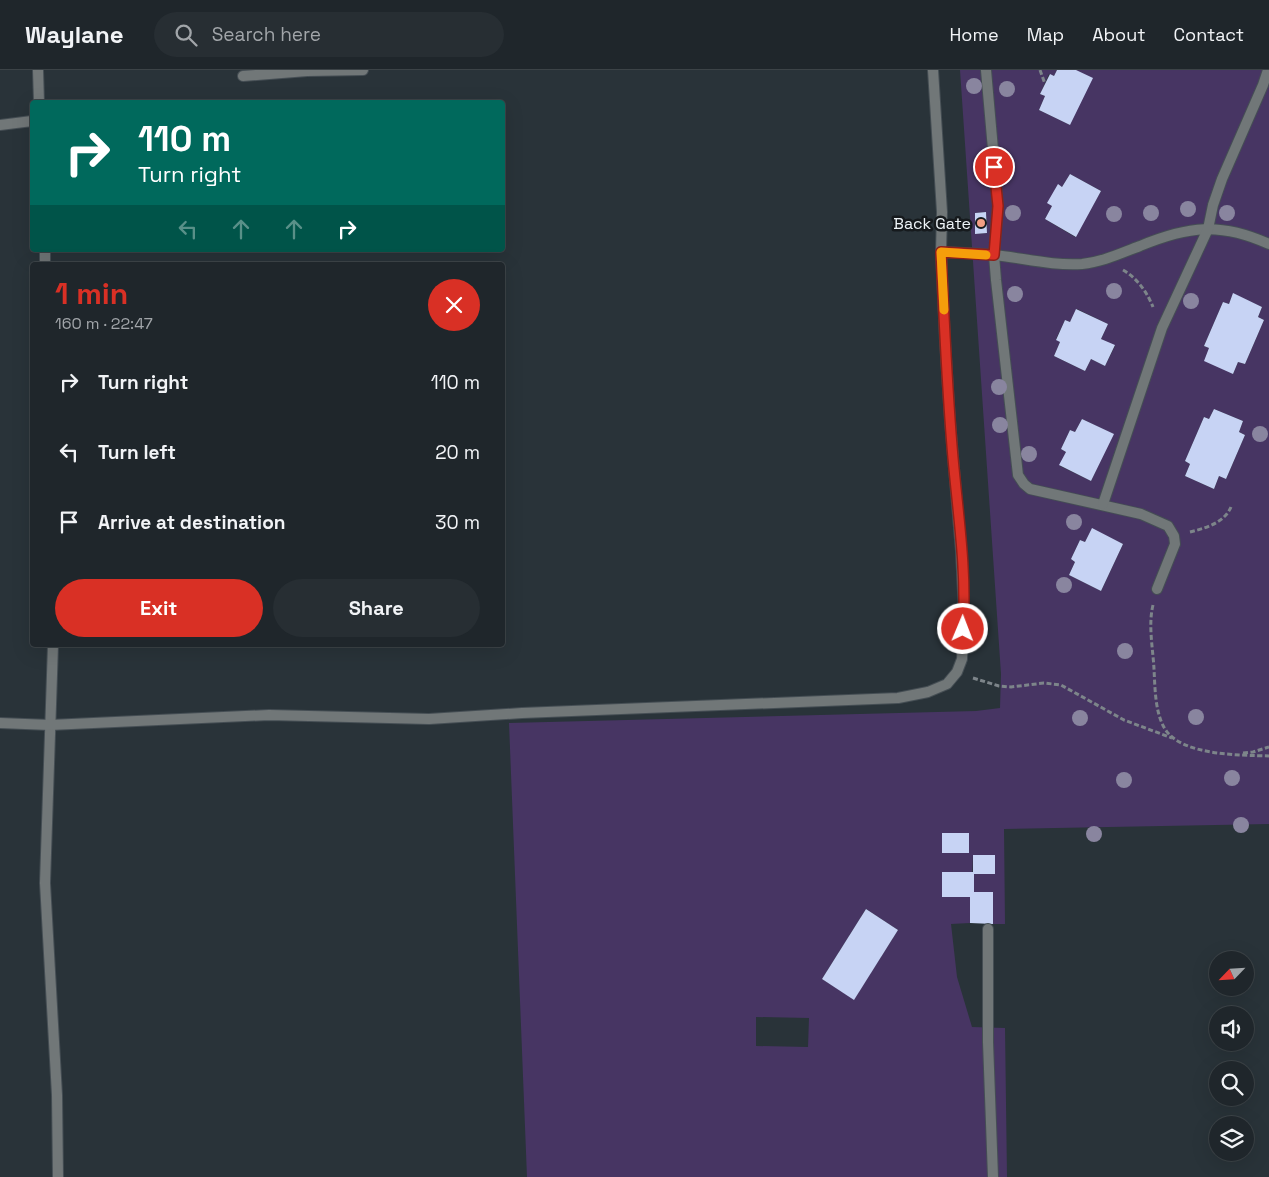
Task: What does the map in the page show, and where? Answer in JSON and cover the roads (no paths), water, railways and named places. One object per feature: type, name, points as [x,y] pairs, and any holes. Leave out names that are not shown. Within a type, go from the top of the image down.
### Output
[{"type":"street","points":[[38,70],[39,100]]},
{"type":"street","points":[[243,76],[308,71],[364,70]]},
{"type":"street","points":[[0,723],[50,725],[268,715],[429,719],[522,713],[898,698],[928,692],[947,684],[957,672],[962,659],[964,613],[961,551],[949,412],[941,252],[942,212],[933,70]]},
{"type":"street","points":[[986,70],[998,206],[994,255],[1000,327],[1018,475],[1030,489],[1141,514],[1168,526],[1174,536],[1175,544],[1157,589]]},
{"type":"street","points":[[1103,504],[1162,328],[1208,229],[1213,204],[1222,179],[1267,72]]},
{"type":"street","points":[[0,125],[30,121]]},
{"type":"street","points":[[941,252],[994,255],[1064,264],[1081,264],[1102,260],[1169,234],[1194,229],[1238,232],[1269,244]]},
{"type":"street","points":[[53,647],[45,884],[57,1095],[58,1177]]},
{"type":"street","points":[[988,929],[988,1042],[993,1177]]},
{"type":"place","name":"Back Gate","points":[[981,223]]}]
